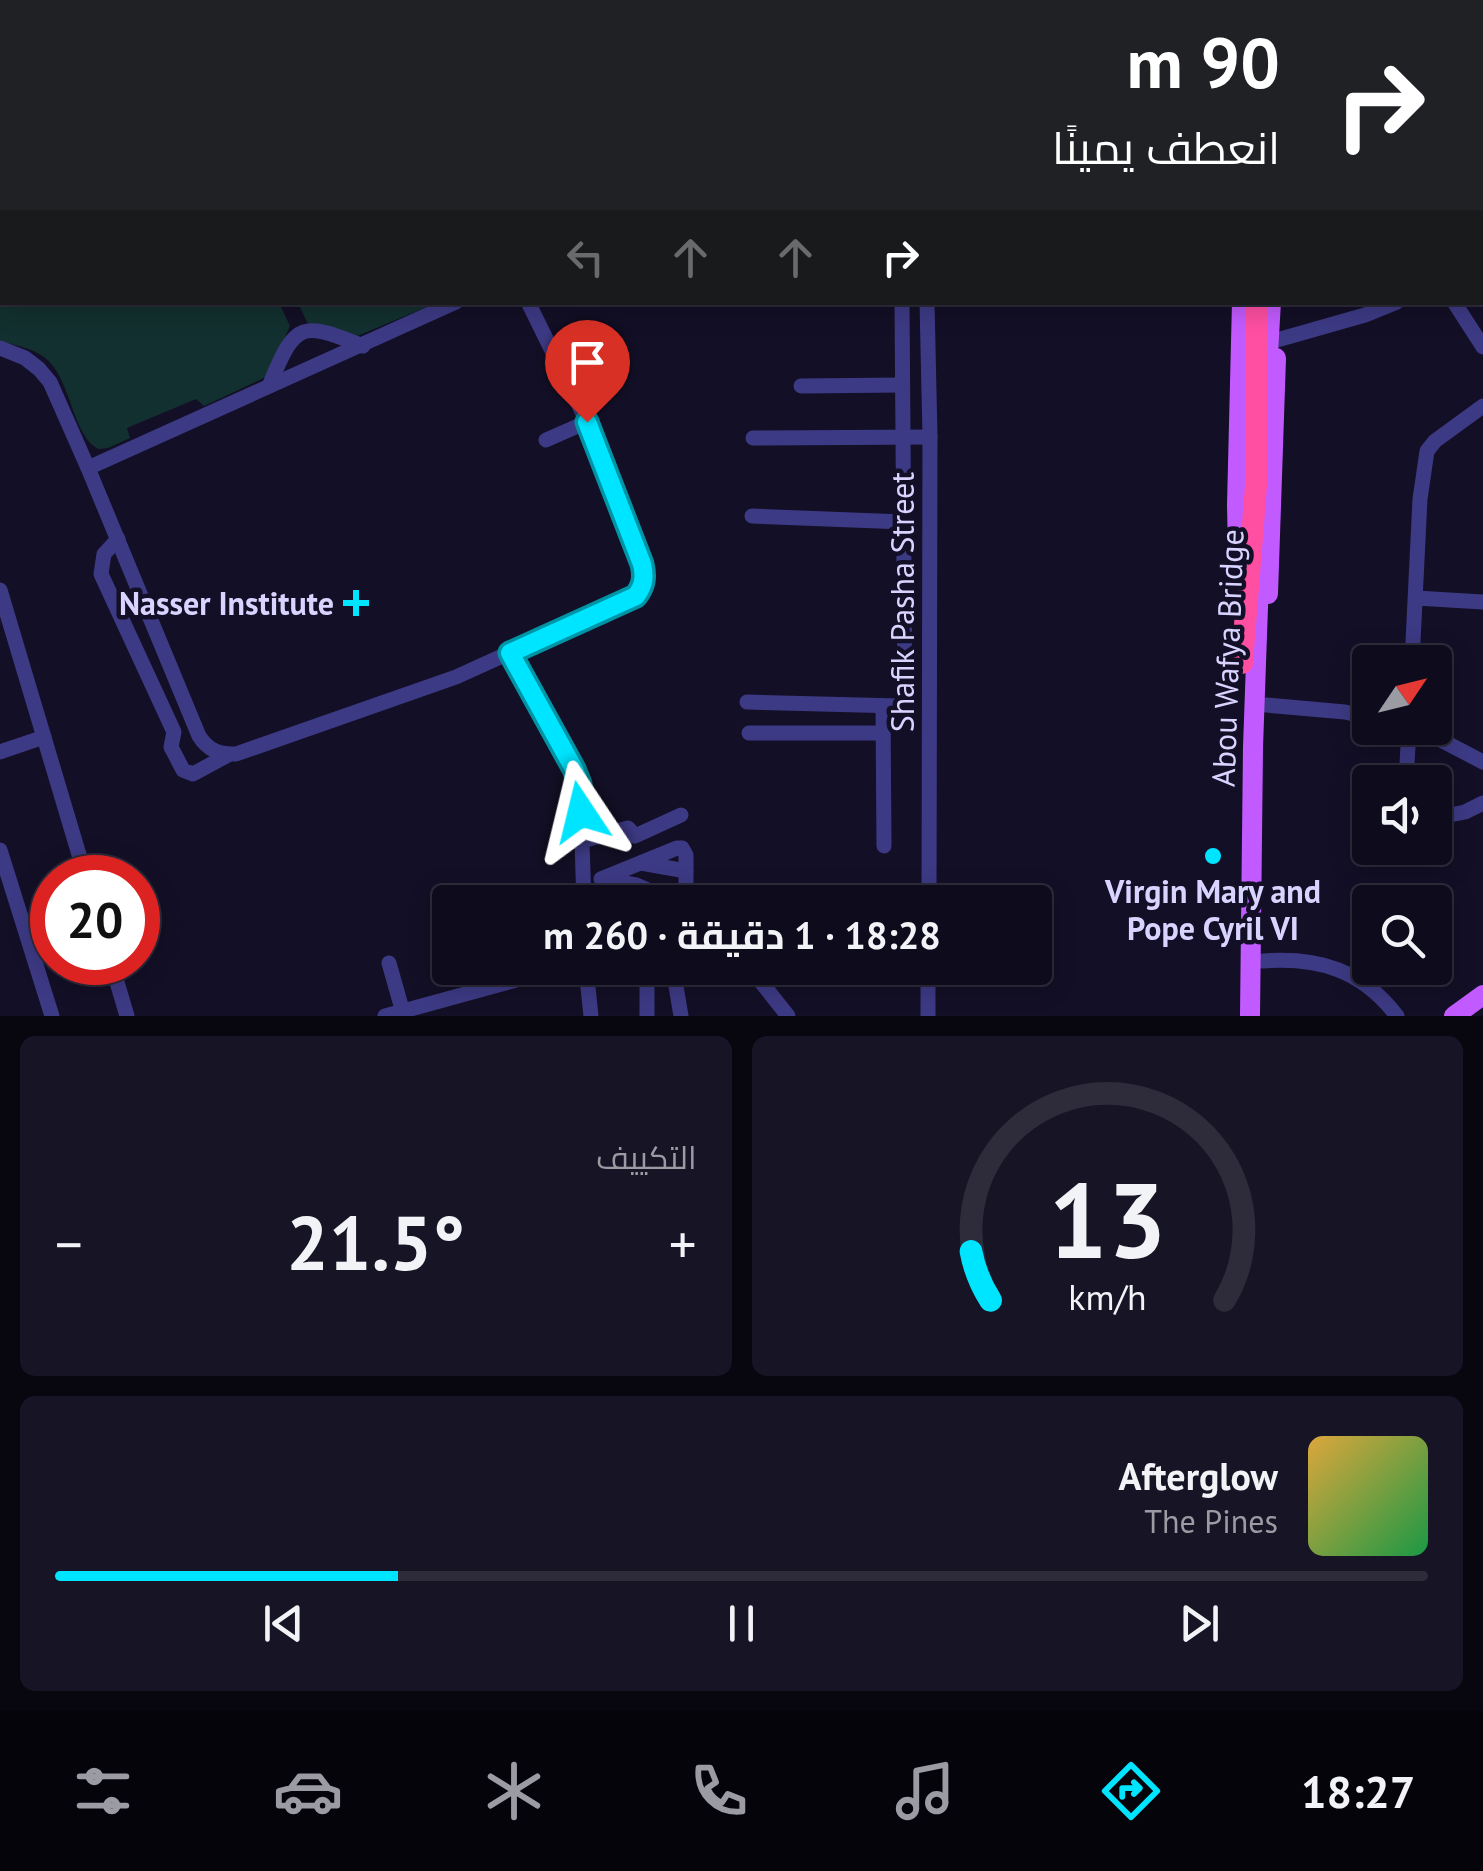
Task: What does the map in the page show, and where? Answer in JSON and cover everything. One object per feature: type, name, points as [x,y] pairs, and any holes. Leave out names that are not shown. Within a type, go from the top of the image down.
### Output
[{"type":"highway","points":[[1242,663],[1257,473],[1257,305]]},
{"type":"main road","points":[[1239,1016],[1242,663],[1237,521],[1242,305]]},
{"type":"main road","points":[[1264,1016],[1266,704],[1277,340],[1274,305]]},
{"type":"main road","name":"Abou Wafya Bridge","points":[[1250,1016],[1252,747],[1274,305]]},
{"type":"main road","points":[[1454,1016],[1483,996]]},
{"type":"street","points":[[88,468],[450,305]]},
{"type":"street","points":[[118,539],[104,554],[101,574],[174,732],[171,747],[183,770],[193,774],[228,755],[456,677],[636,596],[645,575],[642,564],[587,422],[529,305]]},
{"type":"street","points":[[748,702],[899,706],[905,702],[902,305]]},
{"type":"street","name":"Shafik Pasha Street","points":[[927,305],[929,885]]},
{"type":"street","points":[[1277,340],[1390,305]]},
{"type":"street","points":[[1456,305],[1483,347]]},
{"type":"street","points":[[270,384],[283,351],[304,332],[328,332],[363,346]]},
{"type":"street","points":[[0,348],[26,358],[50,382],[200,736],[211,749],[228,755]]},
{"type":"street","points":[[800,386],[902,385]]},
{"type":"street","points":[[1413,645],[1420,499],[1428,451],[1435,441],[1483,406]]},
{"type":"street","points":[[546,440],[587,422]]},
{"type":"street","points":[[753,438],[930,437]]},
{"type":"street","points":[[752,516],[904,522]]},
{"type":"street","points":[[0,590],[79,855]]},
{"type":"street","points":[[1416,598],[1483,602]]},
{"type":"street","points":[[0,658],[19,653]]},
{"type":"street","points":[[510,653],[580,784],[583,885]]},
{"type":"street","points":[[1266,704],[1352,714]]},
{"type":"street","points":[[883,706],[884,846]]},
{"type":"street","points":[[749,733],[883,733]]},
{"type":"street","points":[[0,752],[44,738]]},
{"type":"street","points":[[1450,745],[1483,762]]},
{"type":"street","points":[[1452,815],[1483,803]]},
{"type":"street","points":[[582,841],[628,828],[635,836],[681,815]]},
{"type":"street","points":[[602,879],[682,848],[686,885]]},
{"type":"street","points":[[0,850],[52,1016]]},
{"type":"street","points":[[641,863],[686,871]]},
{"type":"street","points":[[660,885],[662,867]]},
{"type":"street","points":[[583,878],[621,885]]},
{"type":"street","points":[[1263,961],[1316,962],[1341,970],[1385,1000],[1397,1016]]},
{"type":"street","points":[[389,963],[403,1014]]},
{"type":"street","points":[[118,985],[127,1016]]},
{"type":"street","points":[[385,1016],[502,985]]},
{"type":"street","points":[[588,985],[591,1016]]},
{"type":"street","points":[[647,985],[647,1016]]},
{"type":"street","points":[[676,985],[682,1016]]},
{"type":"street","points":[[763,985],[788,1016]]},
{"type":"street","points":[[928,985],[928,1016]]},
{"type":"green space","points":[[0,305],[280,305],[290,326],[268,376],[204,406],[196,399],[127,428],[130,438],[99,449],[83,432],[53,366],[34,351],[0,341]]},
{"type":"green space","points":[[299,305],[431,305],[355,337],[308,324]]},
{"type":"place","name":"Nasser Institute","points":[[356,603]]},
{"type":"place","name":"Virgin Mary and Pope Cyril VI","points":[[1213,856]]},
{"type":"route","points":[[581,812],[580,784],[574,769],[510,653],[636,596],[642,587],[642,564],[587,422]]}]
